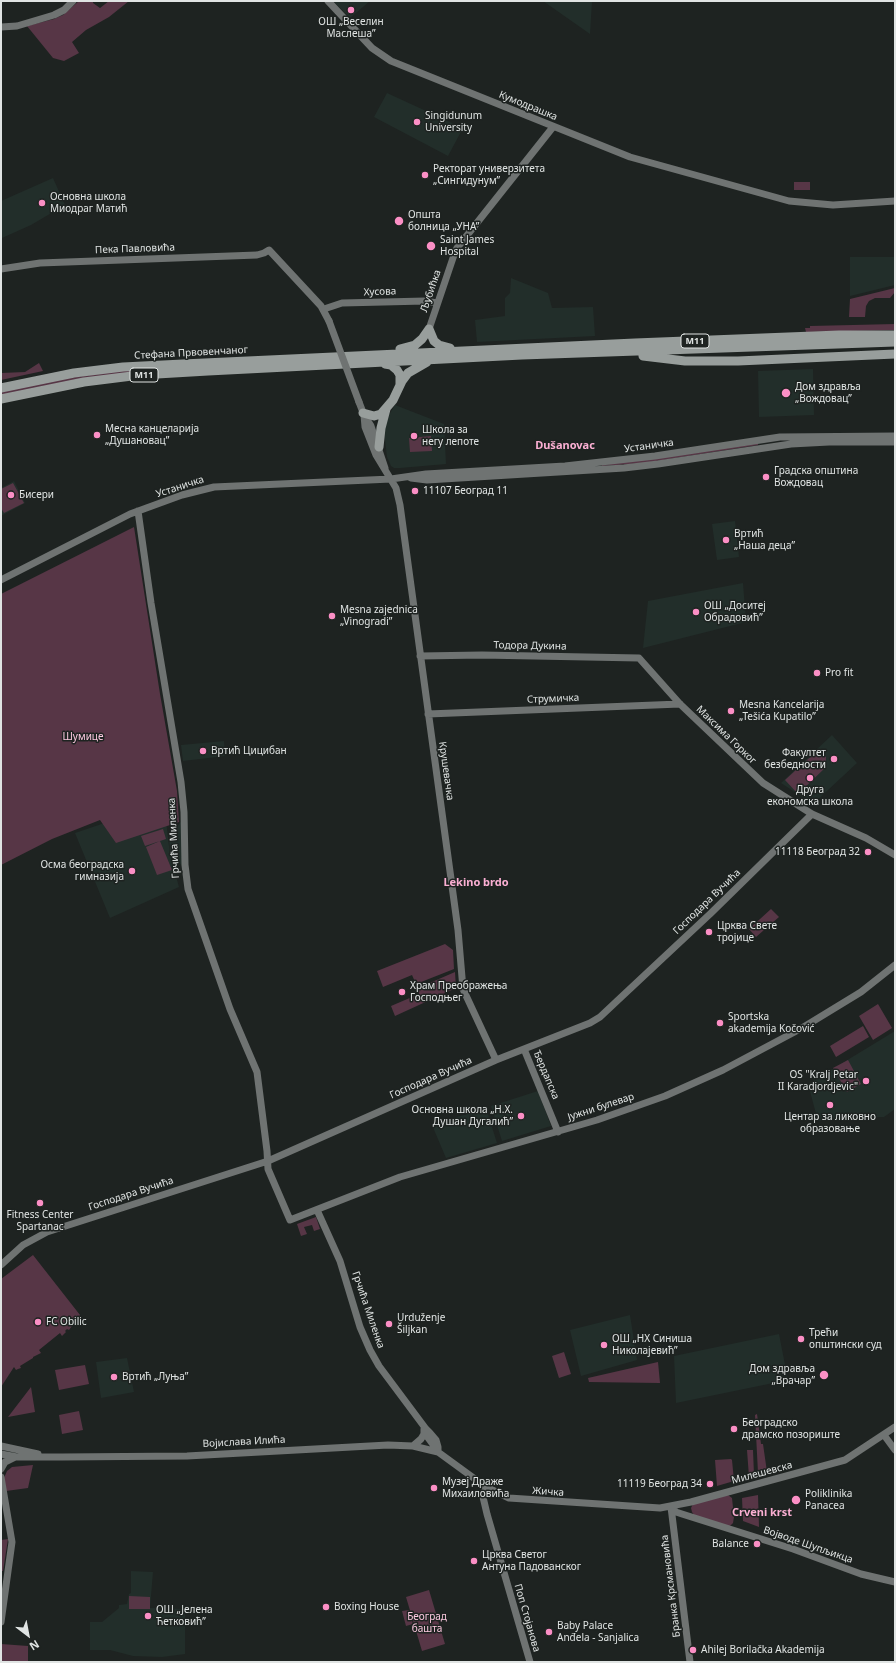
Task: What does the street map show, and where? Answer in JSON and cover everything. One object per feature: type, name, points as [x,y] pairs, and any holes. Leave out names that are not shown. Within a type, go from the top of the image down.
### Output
[{"type":"highway","points":[[429,329],[431,338],[436,343],[461,350]]},
{"type":"highway","points":[[383,354],[415,345],[422,339],[429,329]]},
{"type":"highway","name":"M11","points":[[383,354],[839,335],[895,335]]},
{"type":"highway","name":"M11","points":[[369,363],[895,342]]},
{"type":"highway","points":[[608,353],[685,361],[738,361],[895,354]]},
{"type":"highway","name":"Стефана Првовенчаног","points":[[1,388],[74,373],[123,367],[383,354]]},
{"type":"highway","points":[[379,447],[381,428],[386,409],[395,396],[400,385],[412,370],[432,360]]},
{"type":"highway","points":[[369,363],[387,364],[394,367],[399,373],[400,385]]},
{"type":"highway","name":"Стефана Првовенчаног","points":[[1,399],[84,382],[140,375],[369,363]]},
{"type":"highway","points":[[363,414],[376,416],[386,409]]},
{"type":"main road","points":[[1,27],[17,26],[54,15],[64,10],[73,1]]},
{"type":"main road","name":"Кумодрашка","points":[[328,1],[370,46],[387,58],[553,127],[635,159],[797,203],[833,205],[895,201]]},
{"type":"main road","name":"Љубићка","points":[[429,329],[457,248],[553,127]]},
{"type":"main road","name":"Пека Павловића","points":[[1,269],[40,263],[257,255],[268,250],[324,309]]},
{"type":"main road","name":"Хусова","points":[[324,309],[342,304],[425,301],[437,303]]},
{"type":"main road","points":[[324,309],[359,402],[365,427],[379,462],[385,471]]},
{"type":"main road","points":[[363,414],[369,422],[379,447],[385,471]]},
{"type":"main road","name":"Устаничка","points":[[1,580],[138,511],[182,495],[214,487],[391,479],[426,474],[605,462],[780,437],[895,436]]},
{"type":"main road","name":"Устаничка","points":[[406,478],[427,480],[624,468],[773,446],[804,443],[895,442]]},
{"type":"main road","name":"Крушевачка","points":[[385,471],[397,490],[400,505],[417,619],[420,656],[458,930],[463,989],[496,1060]]},
{"type":"main road","name":"Грчића Миленка","points":[[138,511],[151,603],[181,782],[184,812],[185,865],[188,889],[230,1009],[256,1072],[269,1173],[290,1220]]},
{"type":"main road","name":"Тодора Дукина","points":[[420,656],[606,656],[632,657],[640,659]]},
{"type":"main road","name":"Максима Горког","points":[[640,659],[680,704],[763,783],[812,814],[866,838],[895,855]]},
{"type":"main road","name":"Струмичка","points":[[428,714],[680,704]]},
{"type":"main road","name":"Господара Вучића","points":[[1,1266],[23,1245],[47,1232],[268,1161],[496,1060],[590,1023],[600,1017],[710,914],[812,814]]},
{"type":"main road","name":"Јужни булевар","points":[[290,1220],[405,1175],[558,1132],[666,1096],[716,1073],[815,1020],[871,985],[895,964]]},
{"type":"main road","name":"Ђердапска","points":[[524,1049],[558,1132]]},
{"type":"main road","name":"Грчића Миленка","points":[[317,1210],[340,1261],[360,1326],[370,1350],[379,1366],[425,1428],[436,1440],[438,1452]]},
{"type":"main road","name":"Милешевска","points":[[671,1507],[845,1460],[895,1427]]},
{"type":"main road","points":[[413,1446],[421,1439],[425,1428]]},
{"type":"main road","points":[[884,1435],[894,1450]]},
{"type":"main road","name":"Војислава Илића","points":[[1,1454],[17,1456],[188,1456],[388,1445],[413,1446],[438,1452]]},
{"type":"main road","name":"Војислава Илића","points":[[1,1446],[50,1456]]},
{"type":"main road","name":"Жичка","points":[[438,1452],[486,1487],[506,1497],[518,1500],[656,1508],[671,1507]]},
{"type":"main road","points":[[1,1470],[5,1462],[17,1456]]},
{"type":"main road","points":[[1,1477],[12,1542],[1,1622]]},
{"type":"main road","name":"Поп Стојанова","points":[[486,1487],[483,1494],[483,1500],[530,1662]]},
{"type":"main road","points":[[691,1502],[688,1510],[694,1518]]},
{"type":"main road","name":"Војводе Шупљикца","points":[[671,1507],[676,1512],[810,1555],[861,1574],[895,1582]]},
{"type":"main road","name":"Бранка Крсмановића","points":[[671,1507],[690,1662]]},
{"type":"shaded area","name":"ОШ „Веселин Маслеша”","points":[[333,1],[370,1],[350,18]]},
{"type":"shaded area","points":[[543,1],[592,1],[590,34]]},
{"type":"shaded area","name":"Singidunum University","points":[[387,93],[463,128],[448,156],[374,117]]},
{"type":"shaded area","name":"Основна школа Миодраг Матић","points":[[53,178],[65,205],[31,225],[2,238],[1,201]]},
{"type":"shaded area","points":[[850,257],[895,257],[895,285],[850,296]]},
{"type":"shaded area","points":[[511,278],[548,293],[552,308],[593,307],[595,336],[477,342],[475,320],[505,316],[505,298],[510,293]]},
{"type":"shaded area","name":"Дом здравља „Вождовац”","points":[[813,369],[814,415],[759,417],[758,371]]},
{"type":"shaded area","name":"Школа за негу лепоте","points":[[395,405],[444,424],[446,464],[400,468],[394,468],[391,466],[387,457],[384,432],[389,415]]},
{"type":"shaded area","name":"Бисери","points":[[14,481],[25,503],[1,516],[1,488]]},
{"type":"shaded area","name":"Вртић „Наша деца”","points":[[735,521],[739,557],[717,560],[712,524]]},
{"type":"shaded area","name":"ОШ „Доситеј Обрадовић”","points":[[743,583],[746,622],[643,648],[648,601]]},
{"type":"shaded area","points":[[832,735],[857,763],[813,804],[781,783]]},
{"type":"shaded area","name":"Вртић Цицибан","points":[[224,741],[225,756],[183,761],[181,745]]},
{"type":"shaded area","name":"Осма београдска гимназија","points":[[164,803],[170,855],[179,887],[110,918],[75,833]]},
{"type":"shaded area","points":[[183,819],[184,868],[170,853],[169,837]]},
{"type":"shaded area","name":"OS \"Kralj Petar II Karadjordjevic\"","points":[[895,1031],[895,1109],[884,1117],[851,1117],[818,1121],[808,1084]]},
{"type":"shaded area","name":"Основна школа „Н.Х. Душан Дугалић”","points":[[538,1091],[551,1126],[502,1141],[491,1106]]},
{"type":"shaded area","points":[[486,1108],[497,1143],[446,1158],[432,1125]]},
{"type":"shaded area","name":"ОШ „НХ Синиша Николајевић”","points":[[630,1315],[637,1360],[581,1376],[570,1330]]},
{"type":"shaded area","points":[[779,1334],[788,1380],[676,1403],[674,1356]]},
{"type":"shaded area","name":"Вртић „Луња”","points":[[127,1358],[134,1392],[101,1398],[96,1362]]},
{"type":"shaded area","name":"ОШ „Јелена Ћетковић”","points":[[131,1571],[153,1572],[150,1608],[185,1609],[185,1654],[162,1657],[133,1656],[110,1650],[90,1650],[90,1622],[102,1622],[119,1608],[119,1605],[127,1604],[129,1594],[131,1593]]},
{"type":"green space","points":[[79,1],[93,1],[93,3],[100,8],[109,1],[129,1],[109,17],[86,30],[72,42],[79,53],[64,61],[53,58],[27,26],[63,15]]},
{"type":"green space","points":[[794,182],[810,182],[810,190],[794,190]]},
{"type":"green space","points":[[895,288],[895,292],[890,298],[875,298],[869,301],[866,306],[865,317],[849,317],[850,299]]},
{"type":"green space","points":[[895,324],[895,330],[806,332],[805,328],[810,328],[810,326]]},
{"type":"green space","points":[[39,363],[43,371],[1,380],[1,373],[25,372]]},
{"type":"green space","points":[[135,369],[141,370],[1,396],[1,391],[68,378]]},
{"type":"green space","points":[[431,436],[432,451],[410,452],[409,438]]},
{"type":"green space","points":[[758,443],[758,445],[644,463],[602,466],[602,465]]},
{"type":"green space","name":"Бисери","points":[[13,483],[24,503],[4,513],[1,508],[1,489]]},
{"type":"green space","name":"Шумице","points":[[134,527],[177,791],[179,822],[116,843],[100,820],[52,839],[1,865],[1,594]]},
{"type":"green space","points":[[819,749],[826,757],[826,767],[798,794],[785,780]]},
{"type":"green space","points":[[163,829],[166,839],[145,846],[141,836]]},
{"type":"green space","points":[[160,841],[172,870],[157,875],[146,847]]},
{"type":"green space","points":[[771,909],[779,917],[756,937],[749,929]]},
{"type":"green space","points":[[445,944],[453,950],[454,969],[416,984],[412,975],[383,987],[377,971]]},
{"type":"green space","points":[[455,972],[456,988],[395,1016],[391,1006],[419,994],[418,988]]},
{"type":"green space","points":[[878,1004],[892,1028],[873,1040],[859,1016]]},
{"type":"green space","points":[[863,1026],[869,1037],[836,1057],[830,1046]]},
{"type":"green space","points":[[848,1060],[861,1084],[847,1092],[833,1068]]},
{"type":"green space","points":[[316,1217],[320,1229],[314,1231],[312,1225],[304,1227],[307,1234],[301,1236],[297,1224]]},
{"type":"green space","name":"FC Obilic","points":[[33,1255],[80,1315],[69,1330],[67,1329],[62,1336],[60,1333],[39,1350],[41,1353],[20,1366],[21,1368],[16,1370],[14,1367],[1,1387],[1,1279]]},
{"type":"green space","points":[[564,1352],[571,1374],[559,1378],[552,1356]]},
{"type":"green space","points":[[658,1362],[660,1383],[589,1382],[588,1378]]},
{"type":"green space","points":[[85,1365],[89,1384],[59,1390],[55,1370]]},
{"type":"green space","points":[[31,1387],[35,1412],[8,1417]]},
{"type":"green space","points":[[79,1411],[83,1430],[62,1434],[59,1415]]},
{"type":"green space","points":[[757,1414],[767,1472],[761,1474],[758,1473],[755,1415]]},
{"type":"green space","points":[[747,1450],[753,1450],[754,1475],[749,1477]]},
{"type":"green space","points":[[731,1459],[734,1481],[717,1486],[715,1460]]},
{"type":"green space","points":[[33,1465],[28,1488],[6,1491],[4,1478],[7,1471],[12,1467]]},
{"type":"green space","points":[[728,1495],[732,1498],[734,1517],[733,1523],[728,1527],[694,1515],[692,1512],[691,1508],[693,1504]]},
{"type":"green space","points":[[758,1495],[759,1527],[743,1521],[742,1498]]},
{"type":"green space","points":[[8,1539],[3,1571],[1,1571],[1,1540]]},
{"type":"green space","name":"Београд башта","points":[[429,1590],[445,1644],[422,1651],[406,1597]]},
{"type":"green space","points":[[129,1596],[150,1597],[150,1609],[129,1609]]},
{"type":"green space","points":[[409,1610],[413,1624],[406,1626],[402,1611]]},
{"type":"green space","points":[[1,1644],[28,1646],[28,1662],[1,1662]]},
{"type":"place","name":"ОШ „Веселин Маслеша”","points":[[351,10]]},
{"type":"place","name":"Singidunum University","points":[[417,122]]},
{"type":"place","name":"Ректорат универзитета „Сингидунум”","points":[[425,175]]},
{"type":"place","name":"Основна школа Миодраг Матић","points":[[42,203]]},
{"type":"place","name":"Општа болница „УНА”","points":[[399,221]]},
{"type":"place","name":"Saint James Hospital","points":[[431,246]]},
{"type":"place","name":"Дом здравља „Вождовац”","points":[[786,393]]},
{"type":"place","name":"Месна канцеларија „Душановац”","points":[[97,435]]},
{"type":"place","name":"Школа за негу лепоте","points":[[414,436]]},
{"type":"place","name":"Градска општина Вождовац","points":[[766,477]]},
{"type":"place","name":"11107 Београд 11","points":[[415,491]]},
{"type":"place","name":"Бисери","points":[[11,495]]},
{"type":"place","name":"Вртић „Наша деца”","points":[[726,540]]},
{"type":"place","name":"ОШ „Доситеј Обрадовић”","points":[[696,612]]},
{"type":"place","name":"Mesna zajednica „Vinogradi”","points":[[332,616]]},
{"type":"place","name":"Pro fit","points":[[817,673]]},
{"type":"place","name":"Mesna Kancelarija „Tešića Kupatilo”","points":[[731,711]]},
{"type":"place","name":"Вртић Цицибан","points":[[203,751]]},
{"type":"place","name":"Факултет безбедности","points":[[834,759]]},
{"type":"place","name":"Друга економска школа","points":[[810,778]]},
{"type":"place","name":"11118 Београд 32","points":[[868,852]]},
{"type":"place","name":"Осма београдска гимназија","points":[[132,871]]},
{"type":"place","name":"Црква Свете тројице","points":[[709,932]]},
{"type":"place","name":"Храм Преображења Господњег","points":[[402,992]]},
{"type":"place","name":"Sportska akademija Kočović","points":[[720,1023]]},
{"type":"place","name":"OS \"Kralj Petar II Karadjordjevic\"","points":[[866,1081]]},
{"type":"place","name":"Центар за ликовно образовање","points":[[830,1105]]},
{"type":"place","name":"Основна школа „Н.Х. Душан Дугалић”","points":[[521,1116]]},
{"type":"place","name":"Fitness Center Spartanac","points":[[40,1203]]},
{"type":"place","name":"FC Obilic","points":[[38,1322]]},
{"type":"place","name":"Urduženje Šiljkan","points":[[389,1324]]},
{"type":"place","name":"Трећи општински суд","points":[[801,1339]]},
{"type":"place","name":"ОШ „НХ Синиша Николајевић”","points":[[604,1345]]},
{"type":"place","name":"Дом здравља „Врачар”","points":[[824,1375]]},
{"type":"place","name":"Вртић „Луња”","points":[[114,1377]]},
{"type":"place","name":"Београдско драмско позориште","points":[[734,1429]]},
{"type":"place","name":"11119 Београд 34","points":[[710,1484]]},
{"type":"place","name":"Музеј Драже Михаиловића","points":[[434,1488]]},
{"type":"place","name":"Poliklinika Panacea","points":[[796,1500]]},
{"type":"place","name":"Balance","points":[[757,1544]]},
{"type":"place","name":"Црква Светог Антуна Падованског","points":[[474,1561]]},
{"type":"place","name":"Boxing House","points":[[326,1607]]},
{"type":"place","name":"ОШ „Јелена Ћетковић”","points":[[148,1616]]},
{"type":"place","name":"Baby Palace Anđela - Sanjalica","points":[[549,1632]]},
{"type":"place","name":"Ahilej Borilačka Akademija","points":[[693,1650]]},
{"type":"district","name":"Dušanovac","points":[[565,446]]},
{"type":"district","name":"Lekino brdo","points":[[476,883]]},
{"type":"district","name":"Crveni krst","points":[[762,1513]]}]
